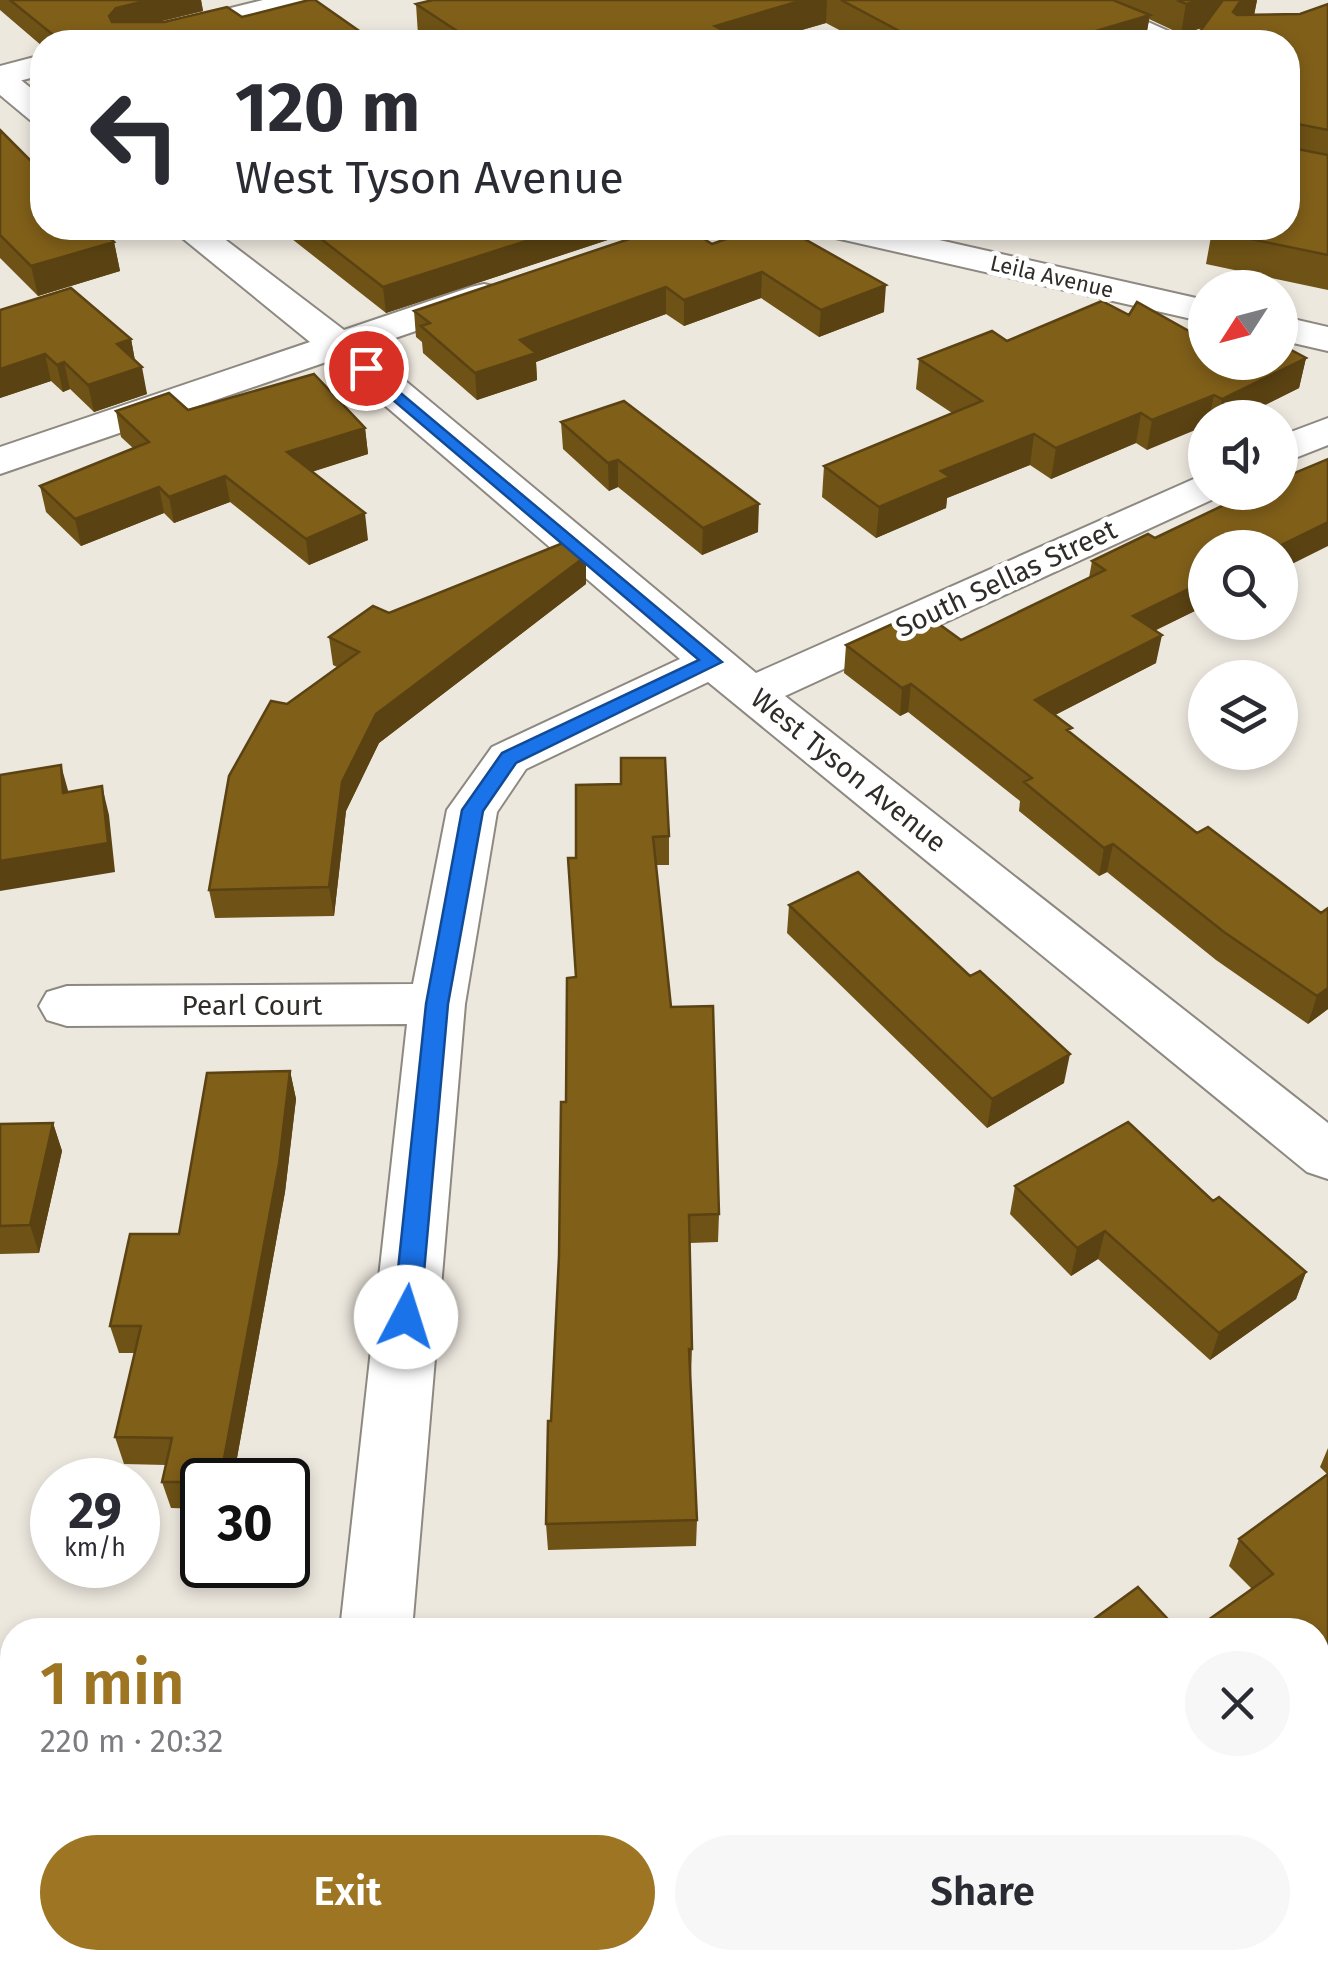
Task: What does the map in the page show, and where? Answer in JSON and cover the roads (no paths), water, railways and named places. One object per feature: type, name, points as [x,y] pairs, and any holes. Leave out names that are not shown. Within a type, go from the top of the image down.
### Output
[{"type":"street","points":[[180,30],[300,0]]},
{"type":"street","points":[[1074,0],[1140,30]]},
{"type":"street","points":[[0,78],[30,69]]},
{"type":"street","points":[[0,78],[30,103]]},
{"type":"street","name":"West Tyson Avenue","points":[[203,240],[337,344],[733,678],[1328,1156]]},
{"type":"street","name":"Leila Avenue","points":[[893,240],[1188,307]]},
{"type":"street","points":[[0,462],[522,283]]},
{"type":"street","points":[[1298,332],[1328,339]]},
{"type":"street","points":[[1298,444],[1328,430]]},
{"type":"street","name":"South Sellas Street","points":[[377,1618],[437,1004],[472,810],[509,758],[733,678],[1188,493]]},
{"type":"street","name":"Pearl Court","points":[[67,1006],[437,1004]]}]
